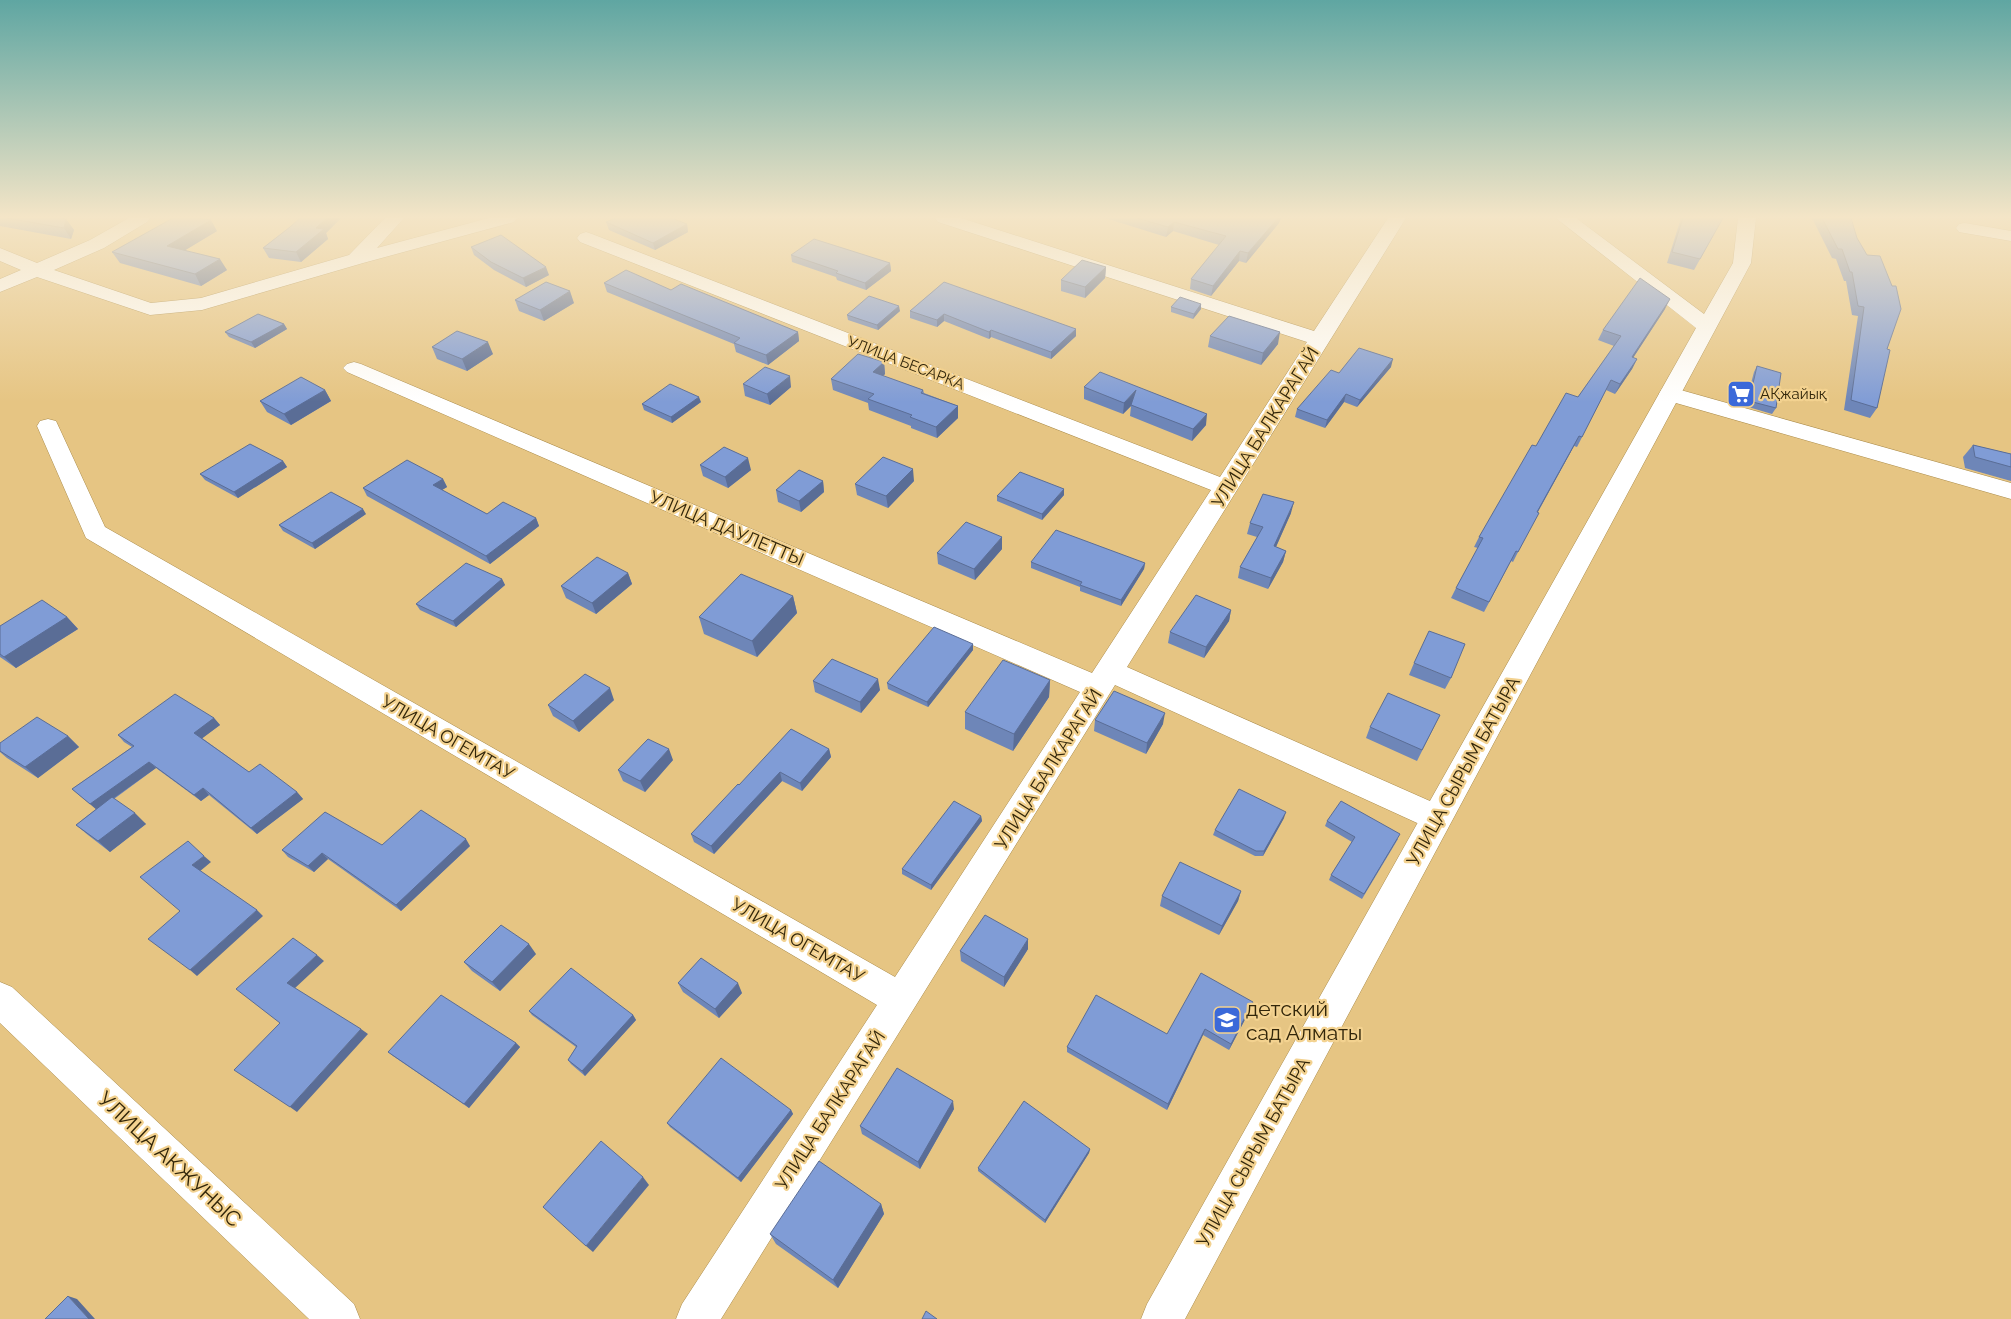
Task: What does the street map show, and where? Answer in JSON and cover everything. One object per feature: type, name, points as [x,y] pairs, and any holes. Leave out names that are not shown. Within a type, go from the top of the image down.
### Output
[{"type":"street","points":[[0,286],[15,280]]},
{"type":"street","points":[[64,280],[150,309],[202,304],[286,280]]},
{"type":"street","name":"УЛИЦА БЕСАРКА","points":[[693,280],[1227,488]]},
{"type":"street","points":[[1134,280],[1321,340]]},
{"type":"street","name":"УЛИЦА БАЛКАРАГАЙ","points":[[697,1319],[1359,280]]},
{"type":"street","points":[[1646,280],[1707,326]]},
{"type":"street","name":"УЛИЦА СЫРЫМ БАТЫРА","points":[[1162,1319],[1733,280]]},
{"type":"street","name":"УЛИЦА ДАУЛЕТТЫ","points":[[354,368],[1437,818]]},
{"type":"street","points":[[1670,394],[2011,491]]},
{"type":"street","name":"УЛИЦА ОГЕМТАУ","points":[[48,426],[95,532],[901,1000]]},
{"type":"street","name":"УЛИЦА АКЖУНЫС","points":[[0,999],[339,1319]]},
{"type":"building","points":[[610,280],[647,280],[671,290],[681,284],[798,332],[766,355],[734,343],[740,338],[604,283]]},
{"type":"building","points":[[855,280],[869,280],[865,283]]},
{"type":"building","points":[[1061,280],[1093,280],[1085,287]]},
{"type":"building","points":[[1193,280],[1218,280],[1213,286]]},
{"type":"building","points":[[1639,280],[1642,280],[1670,299],[1632,357],[1637,359],[1620,384],[1611,380],[1582,437],[1579,436],[1537,512],[1539,513],[1518,552],[1516,551],[1489,602],[1456,588],[1483,538],[1479,537],[1532,445],[1536,446],[1566,393],[1578,397],[1621,336],[1603,330]]},
{"type":"building","points":[[1853,280],[1889,280],[1892,286],[1896,286],[1901,309],[1887,349],[1890,350],[1877,408],[1851,400],[1864,307],[1858,306]]},
{"type":"building","points":[[546,282],[570,291],[540,310],[515,300]]},
{"type":"building","points":[[944,282],[1076,329],[1051,352],[991,330],[989,332],[944,314],[937,320],[910,311]]},
{"type":"building","points":[[869,296],[899,306],[877,325],[847,315]]},
{"type":"building","points":[[1180,297],[1201,304],[1194,314],[1171,307]]},
{"type":"building","points":[[258,314],[284,324],[251,342],[225,332]]},
{"type":"building","points":[[1229,316],[1280,332],[1263,353],[1210,336]]},
{"type":"building","points":[[457,331],[488,342],[462,359],[432,347]]},
{"type":"building","points":[[1359,348],[1393,359],[1360,400],[1346,394],[1327,420],[1297,409],[1331,370],[1339,373]]},
{"type":"building","points":[[858,354],[884,362],[873,372],[923,390],[921,393],[958,406],[936,427],[910,417],[912,415],[868,399],[874,394],[831,379]]},
{"type":"building","points":[[1757,366],[1781,373],[1776,408],[1749,401]]},
{"type":"building","points":[[765,367],[790,376],[767,394],[743,384]]},
{"type":"building","points":[[1100,372],[1207,414],[1193,429],[1131,405],[1136,390],[1124,403],[1084,387]]},
{"type":"building","points":[[301,377],[325,390],[284,414],[260,401]]},
{"type":"building","points":[[670,384],[699,397],[671,417],[642,404]]},
{"type":"building","points":[[250,444],[283,461],[234,492],[200,474]]},
{"type":"building","points":[[1973,445],[2011,454],[2011,467],[1975,457]]},
{"type":"building","points":[[724,447],[748,458],[725,477],[700,465]]},
{"type":"building","points":[[883,457],[913,469],[886,496],[855,484]]},
{"type":"building","points":[[407,460],[443,479],[433,485],[487,514],[503,502],[536,518],[486,556],[363,488]]},
{"type":"building","points":[[799,470],[823,481],[799,501],[776,490]]},
{"type":"building","points":[[1020,472],[1064,489],[1042,514],[997,496]]},
{"type":"building","points":[[331,492],[363,509],[312,543],[279,525]]},
{"type":"building","points":[[1263,494],[1294,502],[1274,546],[1286,551],[1271,578],[1240,567],[1263,527],[1250,523]]},
{"type":"building","points":[[966,522],[1002,537],[974,569],[937,553]]},
{"type":"building","points":[[1056,530],[1145,563],[1121,600],[1080,585],[1082,582],[1031,562]]},
{"type":"building","points":[[597,557],[628,573],[592,603],[561,586]]},
{"type":"building","points":[[466,563],[502,579],[453,621],[416,604]]},
{"type":"building","points":[[741,574],[793,596],[752,641],[699,617]]},
{"type":"building","points":[[1196,595],[1231,610],[1206,647],[1170,632]]},
{"type":"building","points":[[42,600],[67,617],[4,657],[0,654],[0,626]]},
{"type":"building","points":[[934,627],[973,644],[927,702],[887,683]]},
{"type":"building","points":[[1429,631],[1465,644],[1451,678],[1414,663]]},
{"type":"building","points":[[832,659],[878,679],[860,702],[813,681]]},
{"type":"building","points":[[1003,660],[1050,680],[1014,734],[965,712]]},
{"type":"building","points":[[585,674],[610,688],[573,721],[548,705]]},
{"type":"building","points":[[1114,691],[1165,713],[1147,743],[1095,720]]},
{"type":"building","points":[[1388,693],[1440,715],[1422,750],[1370,727]]},
{"type":"building","points":[[175,694],[214,718],[194,733],[249,772],[260,764],[297,792],[251,828],[203,788],[194,795],[149,762],[90,804],[72,789],[134,746],[118,735]]},
{"type":"building","points":[[37,717],[68,736],[25,767],[0,751],[0,743]]},
{"type":"building","points":[[791,729],[829,749],[800,783],[780,772],[711,846],[691,834],[739,785]]},
{"type":"building","points":[[648,739],[669,749],[640,781],[618,770]]},
{"type":"building","points":[[1239,789],[1286,812],[1264,851],[1256,851],[1215,830]]},
{"type":"building","points":[[112,797],[135,813],[98,841],[76,825]]},
{"type":"building","points":[[954,801],[981,816],[931,885],[902,869]]},
{"type":"building","points":[[1341,801],[1400,834],[1364,894],[1331,875],[1355,837],[1327,821]]},
{"type":"building","points":[[421,810],[466,839],[396,905],[322,853],[308,866],[282,850],[325,812],[382,845]]},
{"type":"building","points":[[188,841],[204,856],[192,865],[257,910],[190,970],[148,939],[180,911],[140,877]]},
{"type":"building","points":[[1180,862],[1241,891],[1222,926],[1162,896]]},
{"type":"building","points":[[985,915],[1028,939],[1004,977],[960,951]]},
{"type":"building","points":[[501,925],[529,944],[492,982],[464,962]]},
{"type":"building","points":[[293,938],[317,955],[287,983],[361,1029],[290,1107],[234,1070],[280,1023],[236,989]]},
{"type":"building","points":[[701,958],[738,983],[715,1009],[678,983]]},
{"type":"building","points":[[571,968],[633,1015],[582,1071],[568,1060],[577,1046],[529,1011]]},
{"type":"building","points":[[1201,973],[1253,1002],[1231,1044],[1205,1029],[1168,1104],[1067,1047],[1096,995],[1167,1034]]},
{"type":"building","points":[[441,995],[516,1043],[464,1104],[388,1052]]},
{"type":"building","points":[[721,1058],[791,1110],[738,1178],[667,1123]]},
{"type":"building","points":[[897,1068],[953,1101],[918,1162],[860,1126]]},
{"type":"building","points":[[1024,1101],[1090,1149],[1045,1220],[978,1168]]},
{"type":"building","points":[[601,1141],[643,1177],[586,1246],[543,1207]]},
{"type":"building","points":[[819,1161],[881,1204],[833,1280],[770,1234]]},
{"type":"building","points":[[68,1296],[89,1319],[45,1319]]},
{"type":"building","points":[[926,1311],[937,1319],[922,1319]]},
{"type":"place","name":"АҚжайық","points":[[1741,394]]},
{"type":"place","name":"детский сад Алматы","points":[[1227,1020]]}]
